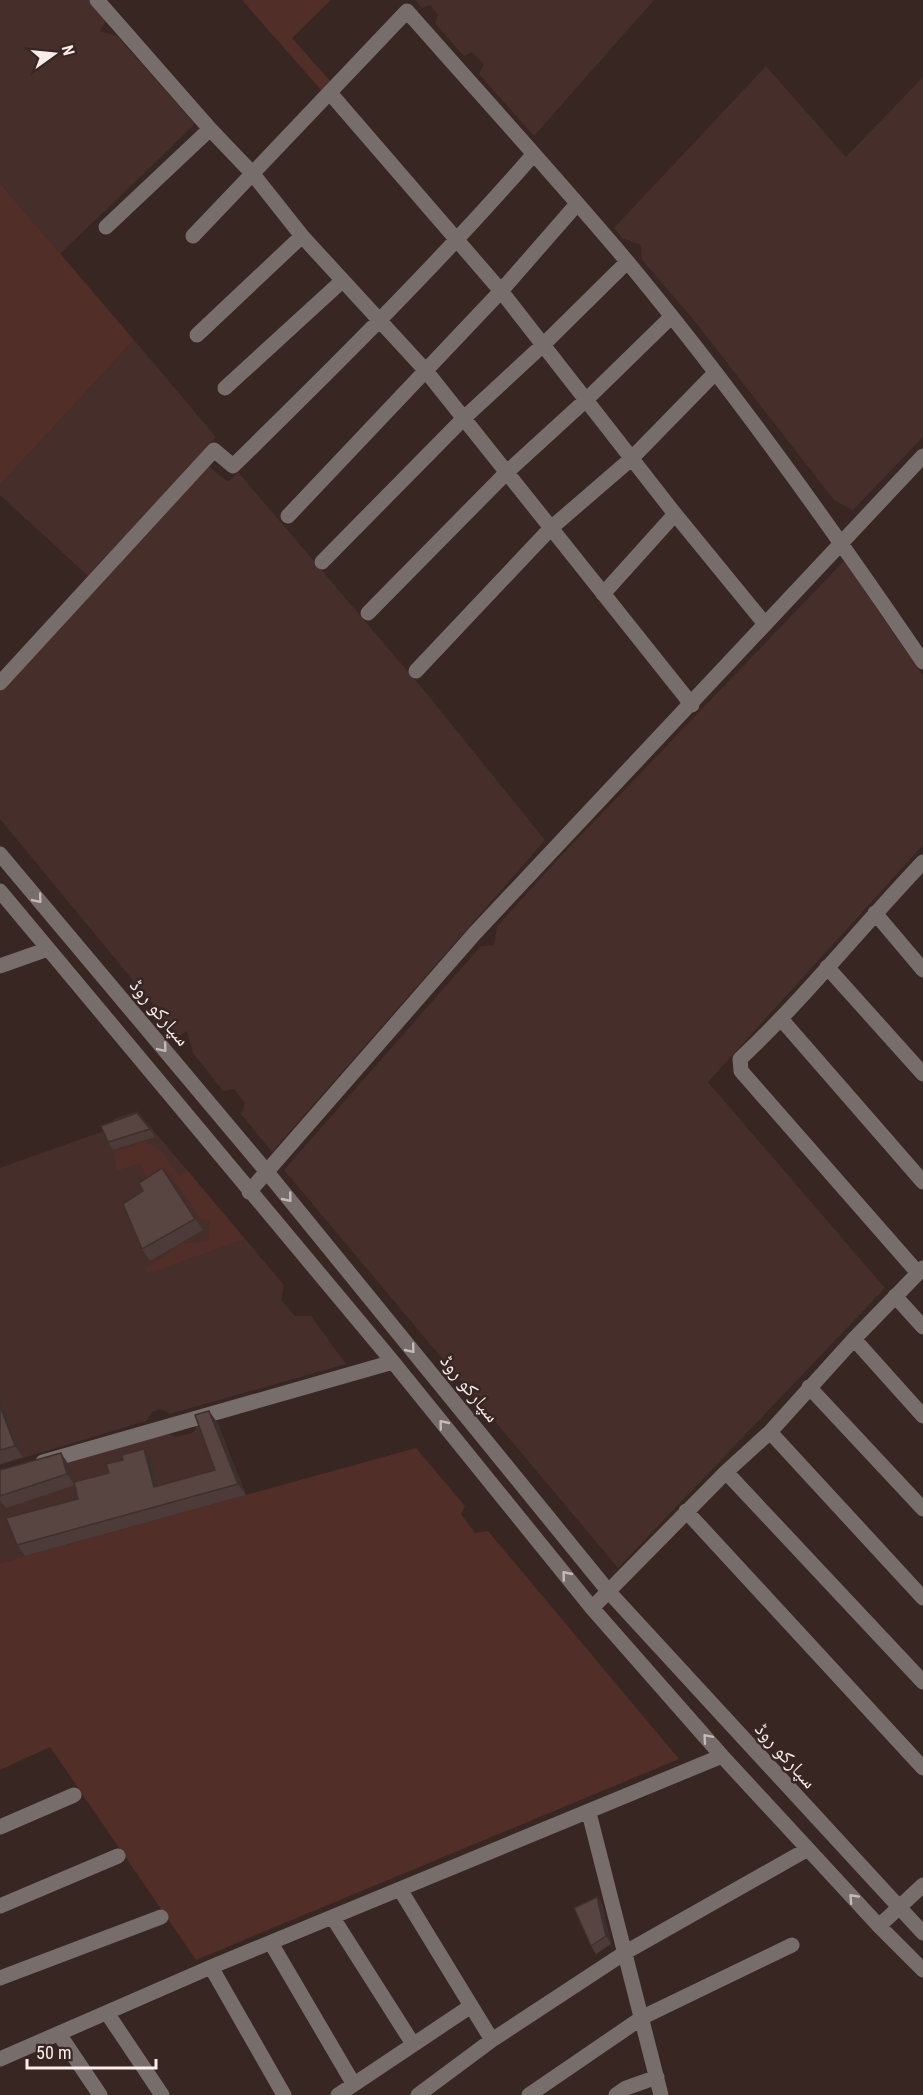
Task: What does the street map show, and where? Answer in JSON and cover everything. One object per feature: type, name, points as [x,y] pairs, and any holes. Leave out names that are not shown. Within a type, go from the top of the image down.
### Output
[{"type":"street","points":[[97,0],[210,129],[252,173],[302,236],[426,371],[692,705]]},
{"type":"street","points":[[193,236],[407,11],[627,262],[715,373],[842,542],[923,662]]},
{"type":"street","points":[[330,93],[501,291],[587,399],[631,459],[765,624]]},
{"type":"street","points":[[106,227],[210,129]]},
{"type":"street","points":[[0,683],[214,450],[233,466],[458,242],[533,155]]},
{"type":"street","points":[[288,516],[501,291],[577,204]]},
{"type":"street","points":[[197,335],[302,236]]},
{"type":"street","points":[[322,562],[464,418],[544,344],[627,262]]},
{"type":"street","points":[[225,388],[342,281]]},
{"type":"street","points":[[368,613],[506,473],[587,399],[670,318]]},
{"type":"street","points":[[417,671],[551,528],[631,459],[715,373]]},
{"type":"street","points":[[249,1192],[475,933],[692,705],[923,456]]},
{"type":"street","points":[[603,594],[675,514]]},
{"type":"street","name":"سپارکو روڈ","points":[[0,854],[267,1172],[609,1592],[898,1909],[923,1933]]},
{"type":"street","points":[[592,1608],[686,1511],[770,1432],[809,1387],[921,1270],[741,1071],[740,1059],[782,1020],[874,912],[922,866]]},
{"type":"street","points":[[0,891],[393,1362],[592,1608],[722,1756],[879,1926],[923,1970]]},
{"type":"street","points":[[874,912],[923,970]]},
{"type":"street","points":[[0,966],[48,949]]},
{"type":"street","points":[[827,967],[923,1074]]},
{"type":"street","points":[[782,1020],[923,1182]]},
{"type":"street","points":[[895,1296],[923,1327]]},
{"type":"street","points":[[854,1339],[923,1416]]},
{"type":"street","points":[[34,1465],[393,1362]]},
{"type":"street","points":[[809,1387],[923,1509]]},
{"type":"street","points":[[770,1432],[923,1598]]},
{"type":"street","points":[[726,1472],[923,1682]]},
{"type":"street","points":[[686,1511],[923,1768]]},
{"type":"street","points":[[0,2059],[211,1968],[722,1756]]},
{"type":"street","points":[[0,1827],[74,1795]]},
{"type":"street","points":[[589,1813],[643,2017],[661,2095]]},
{"type":"street","points":[[418,2095],[492,2040],[626,1952],[808,1849]]},
{"type":"street","points":[[0,1906],[118,1857]]},
{"type":"street","points":[[879,1926],[923,1885]]},
{"type":"street","points":[[401,1891],[492,2040]]},
{"type":"street","points":[[0,1978],[161,1917]]},
{"type":"street","points":[[333,1918],[413,2044]]},
{"type":"street","points":[[271,1943],[353,2083]]},
{"type":"street","points":[[529,2095],[643,2017],[792,1945]]},
{"type":"street","points":[[211,1968],[284,2095]]},
{"type":"street","points":[[338,2095],[471,2006]]},
{"type":"street","points":[[107,2013],[162,2095]]},
{"type":"street","points":[[59,2034],[100,2095]]},
{"type":"street","points":[[616,2095],[626,2088],[657,2077]]},
{"type":"shaded area","points":[[0,0],[90,0],[108,18],[100,31],[117,36],[195,124],[60,254],[0,183]]},
{"type":"shaded area","points":[[242,0],[331,0],[292,38],[330,81],[322,91]]},
{"type":"shaded area","points":[[415,0],[654,0],[534,136],[479,74],[484,64],[472,52],[464,56],[435,23],[438,15],[430,5],[422,8]]},
{"type":"shaded area","points":[[766,66],[846,157],[923,77],[923,437],[853,510],[834,500],[693,319],[642,260],[641,245],[622,238],[614,228]]},
{"type":"shaded area","points":[[0,183],[134,340],[0,485]]},
{"type":"shaded area","points":[[134,340],[216,437],[88,576],[0,495],[0,485]]},
{"type":"shaded area","points":[[208,466],[228,482],[238,472],[427,694],[545,840],[272,1152],[241,1114],[245,1103],[234,1089],[223,1091],[193,1053],[187,1031],[179,1036],[0,819],[0,692]]},
{"type":"shaded area","points":[[844,561],[923,676],[923,845],[708,1082],[885,1288],[618,1568],[284,1170],[481,946],[494,945],[497,926],[562,855]]},
{"type":"shaded area","points":[[137,1111],[284,1285],[281,1300],[295,1316],[311,1316],[346,1364],[170,1414],[161,1409],[152,1412],[146,1421],[0,1465],[0,1168],[115,1127],[114,1119]]},
{"type":"shaded area","points":[[145,1141],[163,1152],[179,1177],[187,1170],[245,1239],[147,1274],[145,1269],[182,1244],[208,1241],[210,1221],[201,1219],[173,1179],[172,1172],[146,1180],[141,1163],[117,1171],[113,1152]]},
{"type":"shaded area","points":[[215,1419],[246,1495],[0,1563],[0,1481],[168,1433],[176,1437],[194,1432],[197,1424]]},
{"type":"shaded area","points":[[416,1448],[465,1506],[461,1514],[475,1533],[488,1531],[679,1759],[196,1960],[50,1747],[0,1770],[0,1563]]},
{"type":"building","points":[[137,1113],[150,1129],[108,1142],[101,1126]]},
{"type":"building","points":[[162,1168],[195,1219],[142,1249],[123,1204],[143,1191],[139,1183]]},
{"type":"building","points":[[0,1406],[15,1446],[0,1450]]},
{"type":"building","points":[[209,1411],[238,1484],[17,1545],[6,1518],[78,1499],[74,1482],[109,1473],[106,1464],[123,1460],[122,1455],[144,1449],[154,1487],[215,1470],[195,1415]]},
{"type":"building","points":[[61,1453],[67,1474],[0,1496],[0,1470]]},
{"type":"building","points":[[597,1897],[606,1936],[591,1946],[574,1908]]}]
